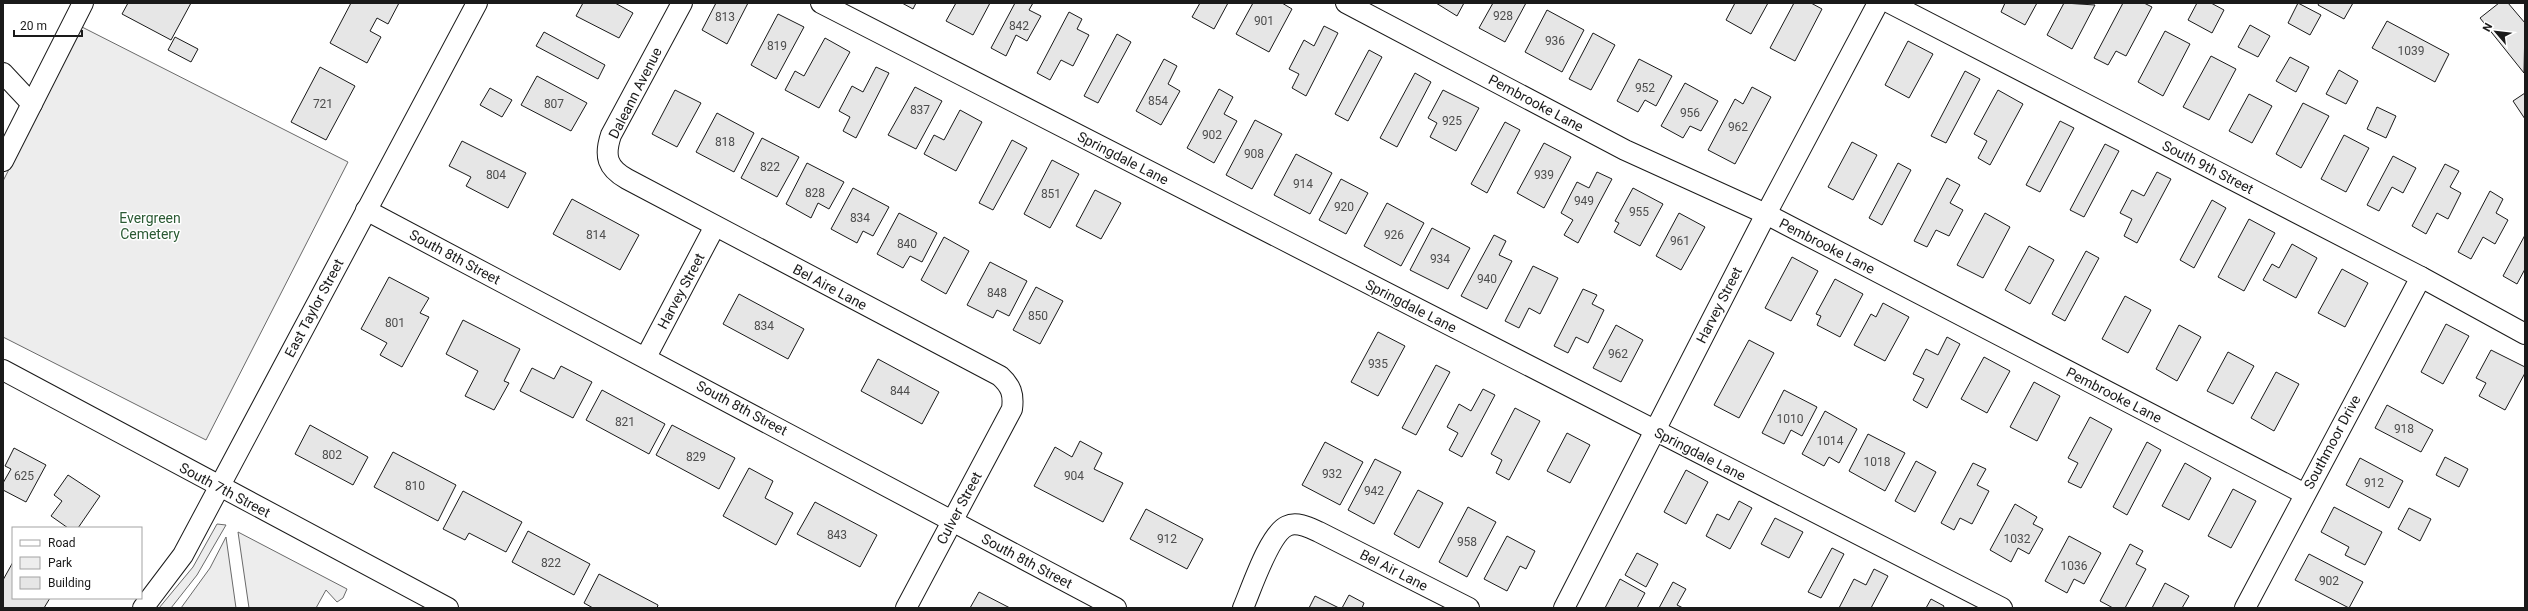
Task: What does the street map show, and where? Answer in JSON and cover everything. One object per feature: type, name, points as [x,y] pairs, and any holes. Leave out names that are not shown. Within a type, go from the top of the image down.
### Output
[{"type":"street","points":[[3,161],[83,3]]},
{"type":"street","name":"East Taylor Street","points":[[143,608],[183,555],[477,3]]},
{"type":"street","name":"Daleann Avenue","points":[[627,179],[609,165],[607,156],[608,146],[682,3]]},
{"type":"street","name":"Springdale Lane","points":[[821,3],[2002,608]]},
{"type":"street","name":"Pembrooke Lane","points":[[1346,3],[1625,150],[1766,214],[2305,494]]},
{"type":"street","name":"Harvey Street","points":[[1564,608],[1766,214],[1878,3]]},
{"type":"street","name":"South 9th Street","points":[[1890,3],[2421,277],[2525,334]]},
{"type":"street","points":[[3,73],[32,104]]},
{"type":"street","name":"Bel Aire Lane","points":[[627,179],[1000,376],[1008,383],[1012,391],[1012,409]]},
{"type":"street","name":"South 8th Street","points":[[366,210],[646,357],[1116,608]]},
{"type":"street","name":"Harvey Street","points":[[646,357],[715,226]]},
{"type":"street","name":"Southmoor Drive","points":[[2245,608],[2421,277]]},
{"type":"street","name":"South 7th Street","points":[[3,370],[448,608]]},
{"type":"street","name":"Culver Street","points":[[906,608],[1012,409]]},
{"type":"street","name":"Bel Air Lane","points":[[1243,608],[1274,539],[1280,531],[1293,524],[1304,525],[1319,532],[1470,608]]},
{"type":"green space","name":"Evergreen Cemetery","points":[[82,27],[348,162],[206,440],[3,337],[3,181]]},
{"type":"green space","points":[[217,524],[226,525],[197,575],[171,608],[159,608],[193,567]]},
{"type":"green space","points":[[238,532],[347,589],[343,598],[337,602],[326,590],[316,608],[249,608]]},
{"type":"green space","points":[[226,537],[236,608],[181,608],[210,568]]},
{"type":"building","points":[[128,3],[191,3],[171,40],[122,14]]},
{"type":"building","points":[[351,3],[399,3],[388,24],[377,18],[370,31],[381,37],[367,63],[330,43]]},
{"type":"building","points":[[583,3],[615,3],[633,13],[619,38],[576,16]]},
{"type":"building","points":[[716,3],[748,3],[727,44],[702,30]]},
{"type":"building","points":[[902,3],[916,3],[913,9]]},
{"type":"building","points":[[956,3],[990,3],[973,35],[946,21]]},
{"type":"building","points":[[1015,3],[1033,3],[1029,10],[1041,16],[1027,41],[1016,35],[1006,56],[991,48]]},
{"type":"building","points":[[1200,3],[1228,3],[1214,29],[1192,17]]},
{"type":"building","points":[[1253,3],[1282,3],[1292,9],[1269,52],[1236,34]]},
{"type":"building","points":[[1436,3],[1464,3],[1457,16]]},
{"type":"building","points":[[1493,3],[1526,3],[1505,42],[1479,28]]},
{"type":"building","points":[[1735,3],[1768,3],[1751,34],[1726,20]]},
{"type":"building","points":[[1794,3],[1811,3],[1822,9],[1795,61],[1770,48]]},
{"type":"building","points":[[2005,3],[2037,3],[2025,25],[2001,12]]},
{"type":"building","points":[[2064,3],[2095,5],[2072,49],[2047,35]]},
{"type":"building","points":[[2123,3],[2144,3],[2152,7],[2126,56],[2116,51],[2108,65],[2094,58]]},
{"type":"building","points":[[2197,3],[2211,3],[2224,10],[2212,33],[2188,20]]},
{"type":"building","points":[[2298,3],[2321,15],[2310,35],[2288,23]]},
{"type":"building","points":[[2319,3],[2353,3],[2344,19],[2318,5]]},
{"type":"building","points":[[2499,3],[2508,3],[2525,23],[2524,73],[2480,18]]},
{"type":"building","points":[[1547,10],[1584,30],[1562,72],[1525,52]]},
{"type":"building","points":[[1069,12],[1082,19],[1077,29],[1089,35],[1073,66],[1061,60],[1050,80],[1037,73]]},
{"type":"building","points":[[778,14],[804,27],[776,79],[751,65]]},
{"type":"building","points":[[2387,21],[2449,54],[2435,82],[2372,48]]},
{"type":"building","points":[[2250,25],[2270,36],[2258,57],[2238,47]]},
{"type":"building","points":[[1324,26],[1338,33],[1306,96],[1292,88],[1299,74],[1289,69],[1304,40],[1314,46]]},
{"type":"building","points":[[2165,31],[2190,44],[2163,96],[2138,82]]},
{"type":"building","points":[[544,32],[605,65],[598,79],[536,46]]},
{"type":"building","points":[[1593,33],[1615,45],[1591,90],[1569,79]]},
{"type":"building","points":[[1117,34],[1131,42],[1098,103],[1084,96]]},
{"type":"building","points":[[175,37],[198,49],[191,62],[168,50]]},
{"type":"building","points":[[825,38],[850,52],[819,108],[785,90],[795,71],[804,76]]},
{"type":"building","points":[[1908,41],[1933,54],[1909,98],[1885,85]]},
{"type":"building","points":[[1369,50],[1382,57],[1348,121],[1335,114]]},
{"type":"building","points":[[2211,56],[2236,69],[2209,120],[2183,107]]},
{"type":"building","points":[[2290,57],[2309,67],[2296,92],[2276,81]]},
{"type":"building","points":[[1164,59],[1177,66],[1168,84],[1180,91],[1161,125],[1136,111]]},
{"type":"building","points":[[1639,59],[1672,76],[1656,106],[1645,100],[1638,112],[1617,101]]},
{"type":"building","points":[[320,67],[355,86],[326,140],[291,122]]},
{"type":"building","points":[[876,67],[889,73],[856,138],[843,131],[850,117],[839,111],[852,86],[863,92]]},
{"type":"building","points":[[2339,70],[2358,81],[2346,104],[2326,94]]},
{"type":"building","points":[[1965,71],[1980,79],[1946,143],[1931,136]]},
{"type":"building","points":[[1415,73],[1431,82],[1397,147],[1380,138]]},
{"type":"building","points":[[537,76],[587,103],[571,131],[521,105]]},
{"type":"building","points":[[1685,83],[1718,101],[1701,131],[1690,126],[1683,138],[1661,126]]},
{"type":"building","points":[[915,87],[942,101],[916,149],[888,135]]},
{"type":"building","points":[[1752,87],[1771,97],[1735,164],[1708,150],[1735,99],[1743,104]]},
{"type":"building","points":[[490,88],[512,100],[502,117],[480,105]]},
{"type":"building","points":[[1219,89],[1233,97],[1224,114],[1237,121],[1214,163],[1187,148]]},
{"type":"building","points":[[675,90],[701,103],[677,147],[652,134]]},
{"type":"building","points":[[1443,90],[1479,108],[1456,151],[1430,137],[1437,123],[1428,118]]},
{"type":"building","points":[[1998,90],[2023,104],[1990,165],[1978,158],[1987,141],[1974,134]]},
{"type":"building","points":[[2525,93],[2525,119],[2513,101]]},
{"type":"building","points":[[2249,94],[2272,106],[2252,143],[2229,131]]},
{"type":"building","points":[[2303,103],[2329,116],[2301,168],[2276,154]]},
{"type":"building","points":[[2377,107],[2396,116],[2386,138],[2367,129]]},
{"type":"building","points":[[960,110],[982,122],[956,171],[924,154],[934,135],[944,140]]},
{"type":"building","points":[[717,113],[754,133],[734,172],[696,152]]},
{"type":"building","points":[[1255,120],[1282,134],[1252,189],[1226,175]]},
{"type":"building","points":[[2060,121],[2074,128],[2040,192],[2026,185]]},
{"type":"building","points":[[1505,122],[1520,130],[1487,193],[1471,184]]},
{"type":"building","points":[[2344,135],[2369,148],[2346,192],[2321,179]]},
{"type":"building","points":[[762,138],[799,157],[777,197],[741,178]]},
{"type":"building","points":[[1012,140],[1027,148],[993,210],[979,203]]},
{"type":"building","points":[[462,141],[526,173],[508,208],[466,186],[471,177],[449,166]]},
{"type":"building","points":[[1852,142],[1877,155],[1853,200],[1828,187]]},
{"type":"building","points":[[1544,143],[1571,157],[1544,208],[1517,193]]},
{"type":"building","points":[[2105,144],[2119,151],[2084,217],[2070,210]]},
{"type":"building","points":[[1296,154],[1332,173],[1310,214],[1274,195]]},
{"type":"building","points":[[2393,156],[2416,168],[2403,193],[2392,187],[2379,211],[2367,205]]},
{"type":"building","points":[[1052,160],[1079,174],[1050,228],[1024,214]]},
{"type":"building","points":[[807,163],[844,182],[829,209],[818,203],[811,218],[786,204]]},
{"type":"building","points":[[1898,163],[1911,170],[1882,225],[1869,218]]},
{"type":"building","points":[[2445,164],[2459,171],[2450,187],[2461,193],[2448,219],[2437,213],[2426,234],[2412,226]]},
{"type":"building","points":[[1597,172],[1612,179],[1578,243],[1564,235],[1573,220],[1561,213],[1577,182],[1589,188]]},
{"type":"building","points":[[2157,172],[2171,179],[2137,243],[2124,236],[2132,219],[2120,213],[2132,190],[2144,196]]},
{"type":"building","points":[[1947,178],[1960,185],[1950,203],[1963,210],[1949,236],[1936,230],[1927,247],[1914,241]]},
{"type":"building","points":[[1341,179],[1368,193],[1346,234],[1319,220]]},
{"type":"building","points":[[853,188],[889,207],[873,236],[863,231],[857,243],[831,229]]},
{"type":"building","points":[[1633,188],[1663,204],[1640,246],[1614,232],[1619,223],[1615,221]]},
{"type":"building","points":[[1095,190],[1121,203],[1101,239],[1076,226]]},
{"type":"building","points":[[2490,191],[2503,199],[2496,213],[2508,220],[2495,244],[2483,237],[2471,259],[2458,252]]},
{"type":"building","points":[[572,199],[639,235],[620,270],[553,234]]},
{"type":"building","points":[[2212,200],[2226,208],[2194,268],[2180,260]]},
{"type":"building","points":[[1387,203],[1424,223],[1401,266],[1364,246]]},
{"type":"building","points":[[899,213],[937,233],[922,262],[910,256],[903,268],[877,254]]},
{"type":"building","points":[[1679,213],[1705,227],[1681,270],[1656,256]]},
{"type":"building","points":[[1985,213],[2010,227],[1983,278],[1957,265]]},
{"type":"building","points":[[2249,219],[2275,233],[2244,291],[2218,277]]},
{"type":"building","points":[[1432,228],[1470,248],[1448,289],[1410,270]]},
{"type":"building","points":[[1494,235],[1506,241],[1499,255],[1512,261],[1487,309],[1461,296]]},
{"type":"building","points":[[2525,235],[2525,269],[2517,284],[2503,276]]},
{"type":"building","points":[[944,237],[969,251],[946,294],[921,280]]},
{"type":"building","points":[[2292,244],[2317,258],[2296,298],[2263,280],[2272,264],[2279,268]]},
{"type":"building","points":[[2029,246],[2054,260],[2030,304],[2005,290]]},
{"type":"building","points":[[2086,251],[2099,258],[2065,321],[2052,314]]},
{"type":"building","points":[[1792,257],[1818,271],[1791,321],[1765,308]]},
{"type":"building","points":[[990,262],[1027,281],[1009,316],[997,310],[993,318],[967,305]]},
{"type":"building","points":[[1533,266],[1558,278],[1540,314],[1529,308],[1519,328],[1505,321]]},
{"type":"building","points":[[2342,269],[2368,283],[2345,327],[2318,313]]},
{"type":"building","points":[[389,277],[429,298],[420,313],[429,317],[402,367],[380,355],[387,343],[361,329]]},
{"type":"building","points":[[1835,279],[1863,294],[1840,337],[1817,325],[1821,316],[1816,314]]},
{"type":"building","points":[[1036,287],[1063,301],[1040,344],[1013,330]]},
{"type":"building","points":[[1583,289],[1597,295],[1592,304],[1604,310],[1588,343],[1576,337],[1568,353],[1554,346]]},
{"type":"building","points":[[739,294],[804,329],[788,359],[723,324]]},
{"type":"building","points":[[2125,296],[2151,310],[2128,353],[2102,339]]},
{"type":"building","points":[[1883,303],[1909,317],[1885,361],[1854,345],[1871,314],[1876,317]]},
{"type":"building","points":[[463,320],[520,349],[504,381],[509,383],[494,410],[465,396],[478,371],[446,354]]},
{"type":"building","points":[[2446,324],[2469,336],[2443,384],[2421,372]]},
{"type":"building","points":[[1616,325],[1643,340],[1621,382],[1593,368]]},
{"type":"building","points":[[2179,325],[2201,337],[2177,381],[2156,369]]},
{"type":"building","points":[[1378,332],[1405,346],[1378,396],[1351,382]]},
{"type":"building","points":[[1947,337],[1960,344],[1927,408],[1913,400],[1924,379],[1913,374],[1926,349],[1938,355]]},
{"type":"building","points":[[1749,340],[1774,353],[1739,418],[1714,405]]},
{"type":"building","points":[[2491,350],[2525,367],[2525,373],[2505,410],[2479,396],[2486,383],[2476,378]]},
{"type":"building","points":[[2228,352],[2254,366],[2233,404],[2207,391]]},
{"type":"building","points":[[1984,357],[2010,371],[1987,413],[1961,399]]},
{"type":"building","points":[[878,359],[939,392],[922,424],[861,391]]},
{"type":"building","points":[[1436,365],[1450,372],[1416,435],[1402,428]]},
{"type":"building","points":[[561,366],[592,382],[573,418],[520,391],[532,368],[554,379]]},
{"type":"building","points":[[2276,372],[2299,384],[2274,431],[2251,418]]},
{"type":"building","points":[[2034,382],[2060,396],[2037,441],[2010,427]]},
{"type":"building","points":[[1483,389],[1495,395],[1462,457],[1449,450],[1458,433],[1447,427],[1459,404],[1471,411]]},
{"type":"building","points":[[602,390],[665,424],[649,454],[586,420]]},
{"type":"building","points":[[1784,390],[1817,407],[1802,436],[1791,430],[1784,444],[1762,433]]},
{"type":"building","points":[[2387,405],[2433,430],[2421,452],[2375,428]]},
{"type":"building","points":[[1515,408],[1540,421],[1509,480],[1496,473],[1502,460],[1491,454]]},
{"type":"building","points":[[1825,411],[1857,429],[1839,463],[1829,457],[1824,466],[1802,454]]},
{"type":"building","points":[[2090,417],[2112,429],[2081,488],[2068,482],[2078,463],[2068,458]]},
{"type":"building","points":[[310,425],[368,457],[353,485],[295,454]]},
{"type":"building","points":[[672,425],[735,458],[719,489],[656,455]]},
{"type":"building","points":[[1567,433],[1590,445],[1570,483],[1547,471]]},
{"type":"building","points":[[1868,434],[1905,453],[1885,491],[1849,471]]},
{"type":"building","points":[[1080,441],[1102,453],[1094,469],[1123,483],[1103,522],[1034,486],[1055,447],[1072,457]]},
{"type":"building","points":[[1325,442],[1363,462],[1340,505],[1302,485]]},
{"type":"building","points":[[2147,442],[2161,450],[2127,515],[2113,507]]},
{"type":"building","points":[[14,448],[46,465],[26,502],[3,490],[3,483],[11,469],[5,466]]},
{"type":"building","points":[[393,452],[456,485],[438,521],[374,487]]},
{"type":"building","points":[[2445,457],[2468,469],[2459,487],[2436,475]]},
{"type":"building","points":[[2360,458],[2403,481],[2389,508],[2346,485]]},
{"type":"building","points":[[1375,459],[1401,472],[1374,524],[1348,510]]},
{"type":"building","points":[[1916,461],[1936,472],[1915,512],[1895,501]]},
{"type":"building","points":[[1973,463],[1986,469],[1977,485],[1989,491],[1972,524],[1960,518],[1954,530],[1941,523]]},
{"type":"building","points":[[2185,463],[2211,478],[2189,520],[2162,506]]},
{"type":"building","points":[[749,468],[773,481],[765,498],[793,513],[776,545],[723,516]]},
{"type":"building","points":[[1686,470],[1708,482],[1686,524],[1664,512]]},
{"type":"building","points":[[68,475],[100,496],[79,527],[67,527],[51,516],[62,501],[54,495]]},
{"type":"building","points":[[2233,489],[2256,501],[2231,548],[2208,536]]},
{"type":"building","points":[[1418,490],[1443,503],[1419,548],[1394,534]]},
{"type":"building","points":[[463,491],[522,522],[506,552],[469,533],[465,540],[443,529]]},
{"type":"building","points":[[1739,501],[1752,508],[1730,549],[1706,536],[1717,514],[1729,520]]},
{"type":"building","points":[[815,502],[877,535],[860,567],[797,534]]},
{"type":"building","points":[[2015,504],[2037,517],[2033,524],[2043,529],[2029,554],[2018,548],[2011,562],[1990,550]]},
{"type":"building","points":[[1468,507],[1496,522],[1467,577],[1439,562]]},
{"type":"building","points":[[2334,507],[2382,532],[2365,565],[2345,555],[2349,547],[2321,532]]},
{"type":"building","points":[[2409,508],[2431,519],[2420,541],[2398,529]]},
{"type":"building","points":[[1146,509],[1203,539],[1187,569],[1130,539]]},
{"type":"building","points":[[1775,518],[1803,532],[1789,558],[1761,544]]},
{"type":"building","points":[[528,531],[590,564],[574,595],[512,562]]},
{"type":"building","points":[[1507,536],[1535,551],[1526,569],[1520,566],[1507,591],[1484,579]]},
{"type":"building","points":[[2069,536],[2101,553],[2084,584],[2074,579],[2067,593],[2045,581]]},
{"type":"building","points":[[2130,544],[2143,551],[2136,564],[2146,569],[2125,608],[2113,608],[2100,601]]},
{"type":"building","points":[[1832,548],[1844,554],[1821,598],[1808,592]]},
{"type":"building","points":[[1637,553],[1658,564],[1646,587],[1625,575]]},
{"type":"building","points":[[2309,554],[2363,582],[2349,608],[2295,580]]},
{"type":"building","points":[[12,564],[12,599],[49,599],[44,608],[3,608],[3,580]]},
{"type":"building","points":[[1874,569],[1888,576],[1871,608],[1839,608],[1854,579],[1866,585]]},
{"type":"building","points":[[599,574],[658,605],[657,608],[593,608],[584,603]]},
{"type":"building","points":[[1620,579],[1645,593],[1637,608],[1605,608]]},
{"type":"building","points":[[1673,582],[1686,589],[1677,605],[1683,608],[1659,608]]},
{"type":"building","points":[[2165,583],[2189,596],[2182,608],[2152,608]]},
{"type":"building","points":[[979,592],[1010,608],[970,608]]},
{"type":"building","points":[[1349,595],[1364,603],[1362,608],[1342,608]]},
{"type":"building","points":[[1315,596],[1339,608],[1309,608]]},
{"type":"building","points":[[1931,599],[1944,606],[1943,608],[1926,608]]}]
